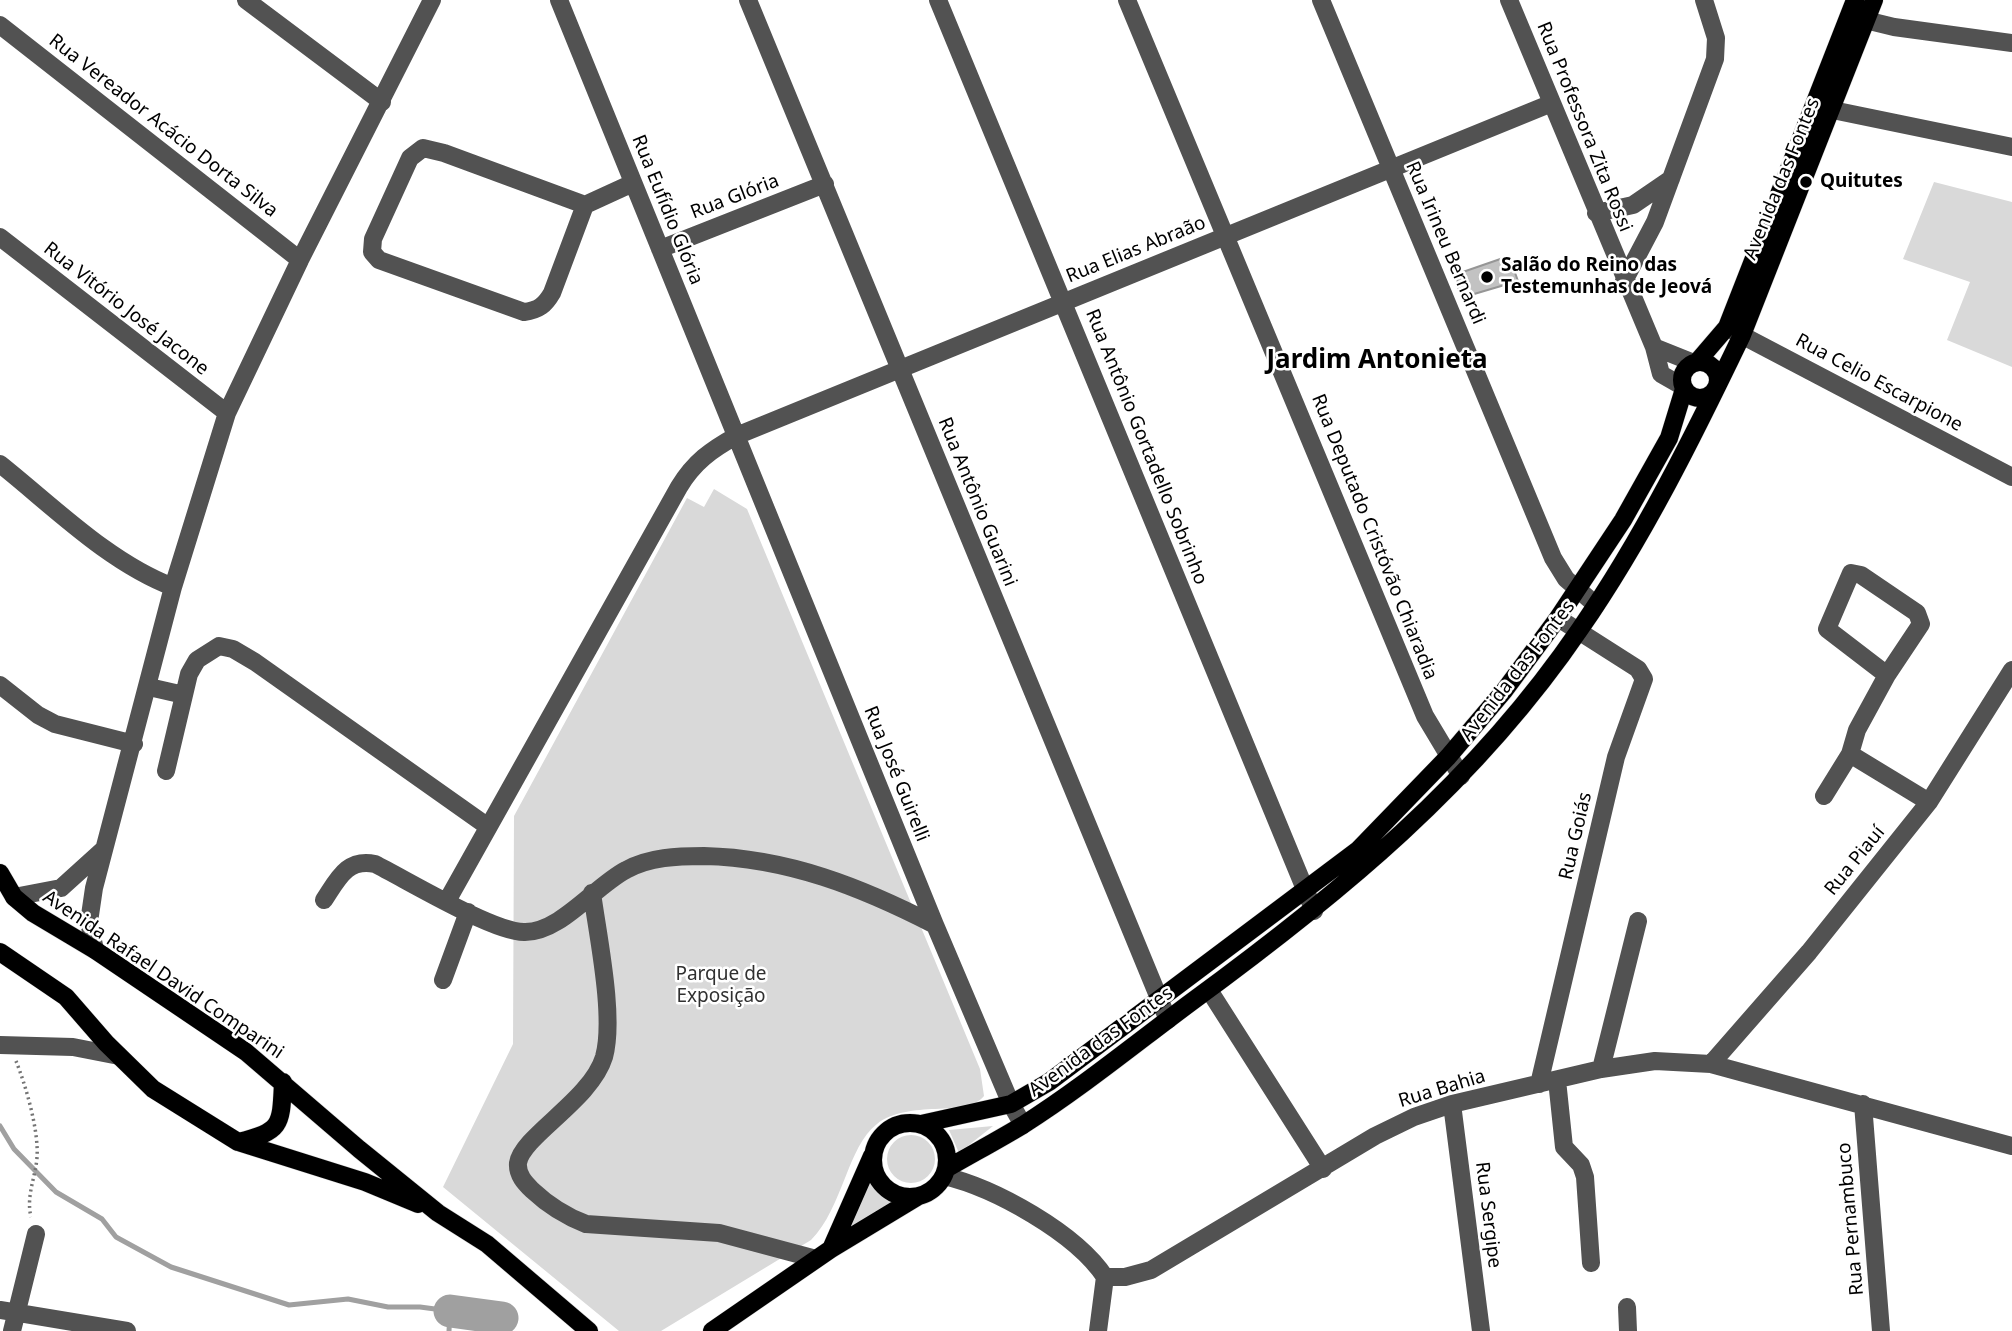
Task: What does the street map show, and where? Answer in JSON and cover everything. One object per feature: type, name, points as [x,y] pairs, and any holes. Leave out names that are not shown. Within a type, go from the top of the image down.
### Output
[{"type":"main road","name":"Avenida das Fontes","points":[[712,1331],[831,1249],[928,1193],[945,1172],[1023,1125],[1209,990],[1314,911],[1394,842],[1461,776],[1578,632],[1596,605],[1716,388],[1734,331],[1824,108],[1857,12],[1874,0]]},
{"type":"main road","name":"Avenida das Fontes","points":[[1695,362],[1734,331]]},
{"type":"main road","points":[[1695,362],[1713,368],[1718,377],[1716,388],[1703,398],[1690,396],[1683,388],[1683,372],[1695,362]]},
{"type":"main road","name":"Avenida das Fontes","points":[[831,1249],[876,1147],[889,1130],[910,1123],[921,1124],[1011,1104],[1049,1082],[1358,850],[1448,757],[1504,691],[1558,618],[1623,520],[1664,448],[1683,388]]},
{"type":"main road","name":"Avenida Rafael David Comparini","points":[[0,873],[15,897],[59,930],[95,950],[246,1052],[345,1138],[438,1213],[487,1244],[588,1330]]},
{"type":"main road","name":"Avenida Rafael David Comparini","points":[[0,952],[66,997],[153,1089],[238,1142],[365,1182],[438,1213]]},
{"type":"main road","points":[[238,1142],[266,1135],[279,1122],[283,1082]]},
{"type":"main road","points":[[921,1124],[931,1129],[945,1146],[945,1172]]},
{"type":"main road","points":[[876,1147],[874,1169],[879,1180],[895,1194],[917,1197]]},
{"type":"street","points":[[246,0],[382,102]]},
{"type":"street","points":[[95,950],[89,922],[94,888],[149,687],[173,587],[227,413],[300,260],[432,0]]},
{"type":"street","name":"Rua Eufídio Glória","points":[[559,0],[736,436]]},
{"type":"street","name":"Rua Antônio Guarini","points":[[748,0],[1168,1020]]},
{"type":"street","name":"Rua Antônio Gortadello Sobrinho","points":[[937,0],[1314,911]]},
{"type":"street","name":"Rua Deputado Cristóvão Chiaradia","points":[[1127,0],[1425,716],[1461,776]]},
{"type":"street","name":"Rua Irineu Bernardi","points":[[1321,0],[1553,558],[1577,590],[1596,605]]},
{"type":"street","name":"Rua Professora Zita Rossi","points":[[1509,0],[1624,281],[1654,346],[1661,374],[1683,388]]},
{"type":"street","points":[[1624,281],[1642,251],[1715,59],[1716,38],[1704,0]]},
{"type":"street","points":[[1857,12],[2012,43]]},
{"type":"street","name":"Rua Vereador Acácio Dorta Silva","points":[[0,25],[300,260]]},
{"type":"street","name":"Rua Elias Abraão","points":[[447,901],[690,470],[710,450],[736,436],[1552,103]]},
{"type":"street","points":[[1824,108],[2012,147]]},
{"type":"street","points":[[585,205],[444,152],[423,148],[410,158],[373,239],[372,251],[379,260],[524,312],[534,311],[547,302],[552,293],[585,205],[633,183]]},
{"type":"street","points":[[1597,213],[1633,205],[1671,179]]},
{"type":"street","name":"Rua Glória","points":[[660,249],[825,184]]},
{"type":"street","name":"Rua Vitório José Jacone","points":[[0,237],[227,413]]},
{"type":"street","name":"Rua Celio Escarpione","points":[[1734,331],[2012,477]]},
{"type":"street","points":[[1654,346],[1695,362]]},
{"type":"street","name":"Rua José Guirelli","points":[[736,436],[935,925],[1011,1104],[1023,1125]]},
{"type":"street","points":[[0,464],[117,557],[151,579],[173,587]]},
{"type":"street","points":[[1824,796],[1850,754],[1857,730],[1887,675],[1919,631],[1920,619],[1917,613],[1861,575],[1851,573],[1827,629],[1887,675]]},
{"type":"street","points":[[1558,618],[1578,632]]},
{"type":"street","name":"Rua Goiás","points":[[1548,1082],[1616,757],[1643,679],[1638,669],[1578,632]]},
{"type":"street","points":[[166,771],[189,674],[197,660],[219,646],[233,649],[488,826]]},
{"type":"street","name":"Rua Piauí","points":[[1711,1064],[1809,952],[1929,802],[2012,670]]},
{"type":"street","points":[[0,685],[38,715],[55,724],[134,744]]},
{"type":"street","points":[[149,687],[184,695]]},
{"type":"street","points":[[1850,754],[1929,802]]},
{"type":"street","points":[[15,897],[61,888],[106,848]]},
{"type":"street","points":[[324,900],[344,871],[363,862],[375,864],[502,928],[528,932],[551,925],[628,869],[653,860],[689,856],[733,857],[824,875],[876,895],[935,925]]},
{"type":"street","points":[[593,893],[607,1018],[603,1058],[577,1100],[524,1150],[518,1163],[519,1175],[543,1200],[570,1218],[586,1224],[719,1233],[816,1259]]},
{"type":"street","points":[[443,979],[468,912]]},
{"type":"street","points":[[1601,1069],[1638,921]]},
{"type":"street","points":[[1209,990],[1323,1169]]},
{"type":"street","points":[[5,1046],[73,1047],[119,1056]]},
{"type":"street","name":"Rua Bahia","points":[[1105,1277],[1125,1277],[1151,1270],[1396,1125],[1452,1104],[1601,1069],[1675,1060],[1711,1064],[2012,1146]]},
{"type":"street","points":[[1548,1082],[1564,1147],[1581,1165],[1585,1177],[1591,1263]]},
{"type":"street","name":"Rua Sergipe","points":[[1452,1104],[1481,1331]]},
{"type":"street","name":"Rua Pernambuco","points":[[1863,1104],[1881,1331]]},
{"type":"street","points":[[945,1172],[990,1191],[1072,1241],[1093,1259],[1105,1277],[1098,1331]]},
{"type":"street","points":[[12,1331],[8,1311],[36,1234]]},
{"type":"street","points":[[1627,1307],[1628,1331]]},
{"type":"street","points":[[8,1311],[127,1331]]},
{"type":"path","points":[[5,1046],[26,1085],[37,1155],[28,1204],[36,1234]]},
{"type":"green space","points":[[1934,182],[2012,202],[2012,367],[1947,340],[1970,282],[1903,259]]},
{"type":"green space","name":"Parque de Exposição","points":[[714,489],[747,509],[980,1069],[984,1096],[964,1106],[905,1112],[877,1124],[859,1147],[831,1212],[811,1240],[661,1331],[619,1331],[443,1187],[513,1044],[514,816],[687,498],[704,507]]},
{"type":"green space","points":[[993,1126],[959,1153],[949,1130]]},
{"type":"green space","points":[[911,1135],[928,1142],[935,1159],[928,1176],[911,1183],[894,1176],[887,1159],[894,1142]]},
{"type":"green space","points":[[870,1181],[891,1203],[843,1235]]},
{"type":"building","name":"Salão do Reino das Testemunhas de Jeová","points":[[1509,256],[1518,281],[1464,297],[1458,288],[1457,274]]},
{"type":"waterway","points":[[0,1126],[14,1149],[56,1192],[102,1219],[116,1237],[171,1267],[289,1305],[348,1299],[388,1307],[450,1311],[449,1331]]},
{"type":"waterway","points":[[450,1311],[502,1318]]},
{"type":"place","name":"Quitutes","points":[[1806,182]]},
{"type":"place","name":"Salão do Reino das Testemunhas de Jeová","points":[[1487,277]]},
{"type":"district","name":"Jardim Antonieta","points":[[1377,361]]}]
